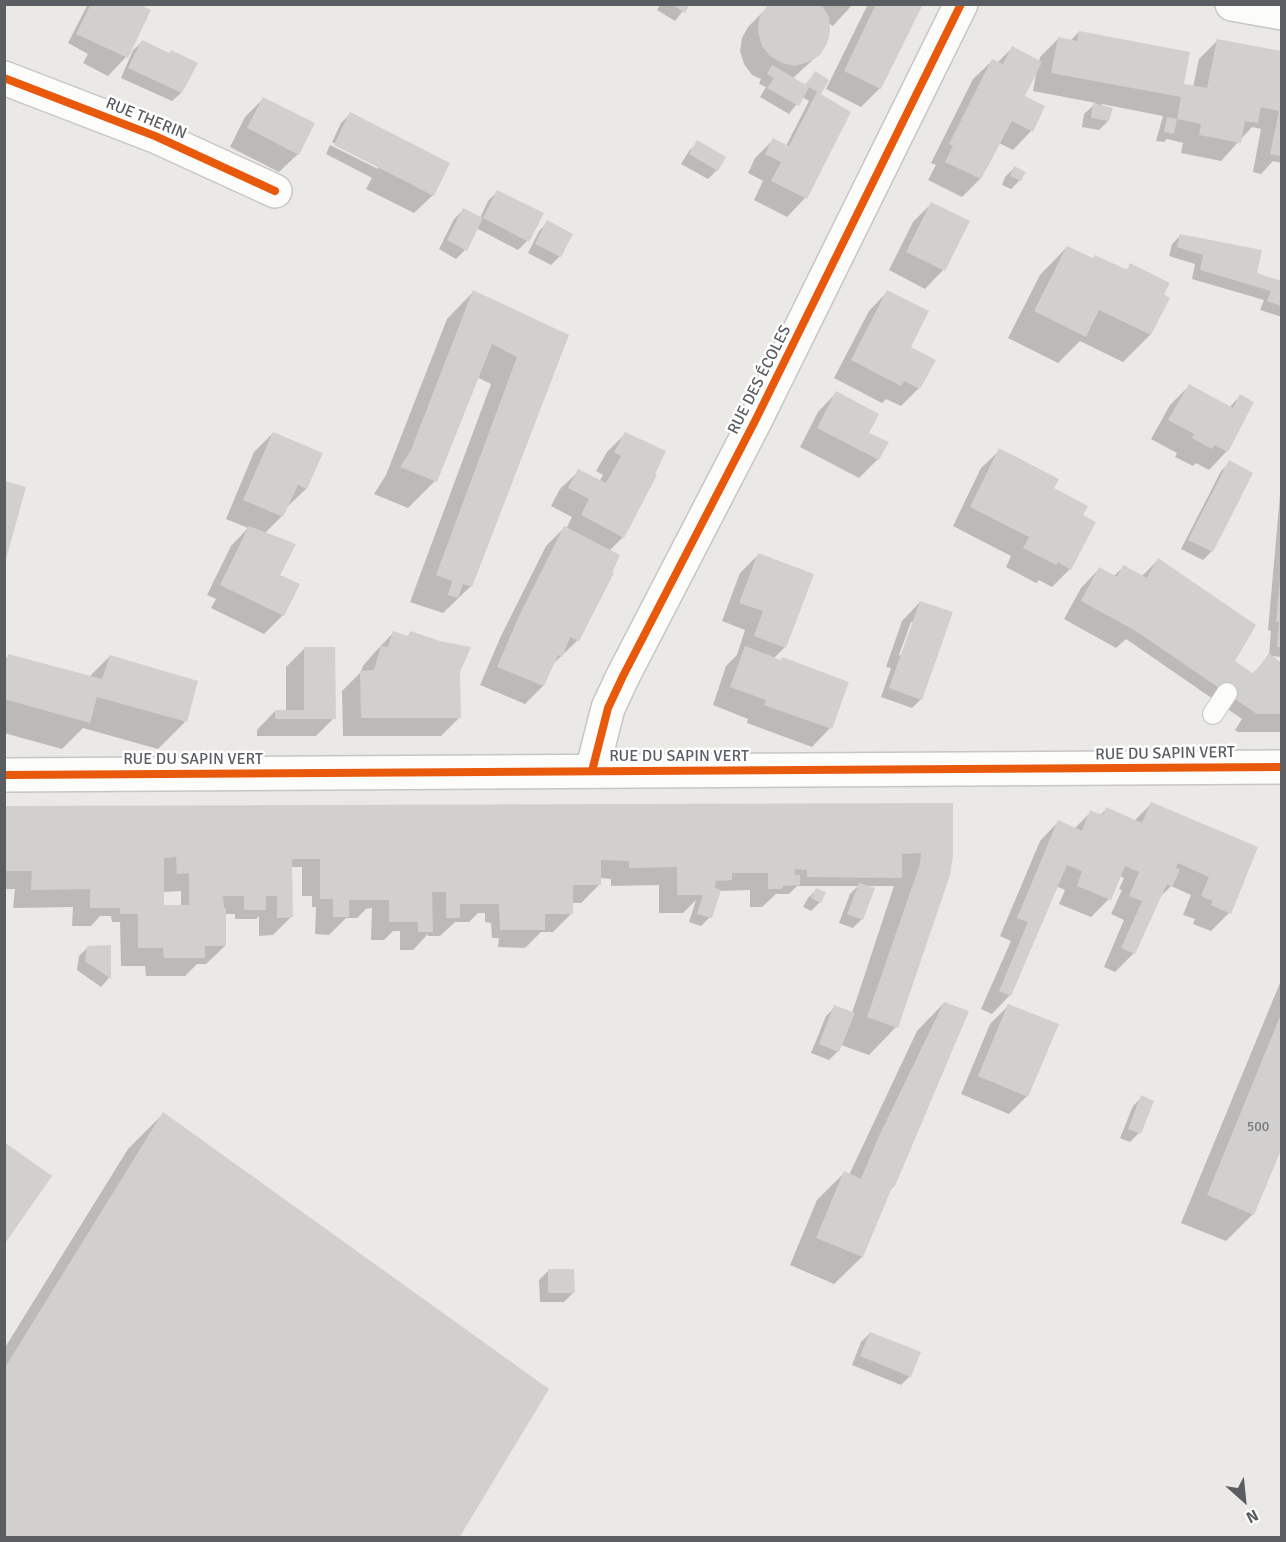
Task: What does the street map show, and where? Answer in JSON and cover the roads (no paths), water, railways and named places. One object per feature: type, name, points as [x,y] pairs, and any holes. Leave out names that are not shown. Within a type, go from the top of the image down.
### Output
[{"type":"street","name":"RUE DES ÉCOLES","points":[[592,771],[608,708],[623,676],[760,411],[961,4]]},
{"type":"street","points":[[1232,4],[1281,14]]},
{"type":"street","name":"RUE THERIN","points":[[4,78],[155,136],[275,191]]},
{"type":"street","name":"RUE DU SAPIN VERT","points":[[4,775],[1281,767]]},
{"type":"lane","points":[[1213,714],[1227,693]]}]
